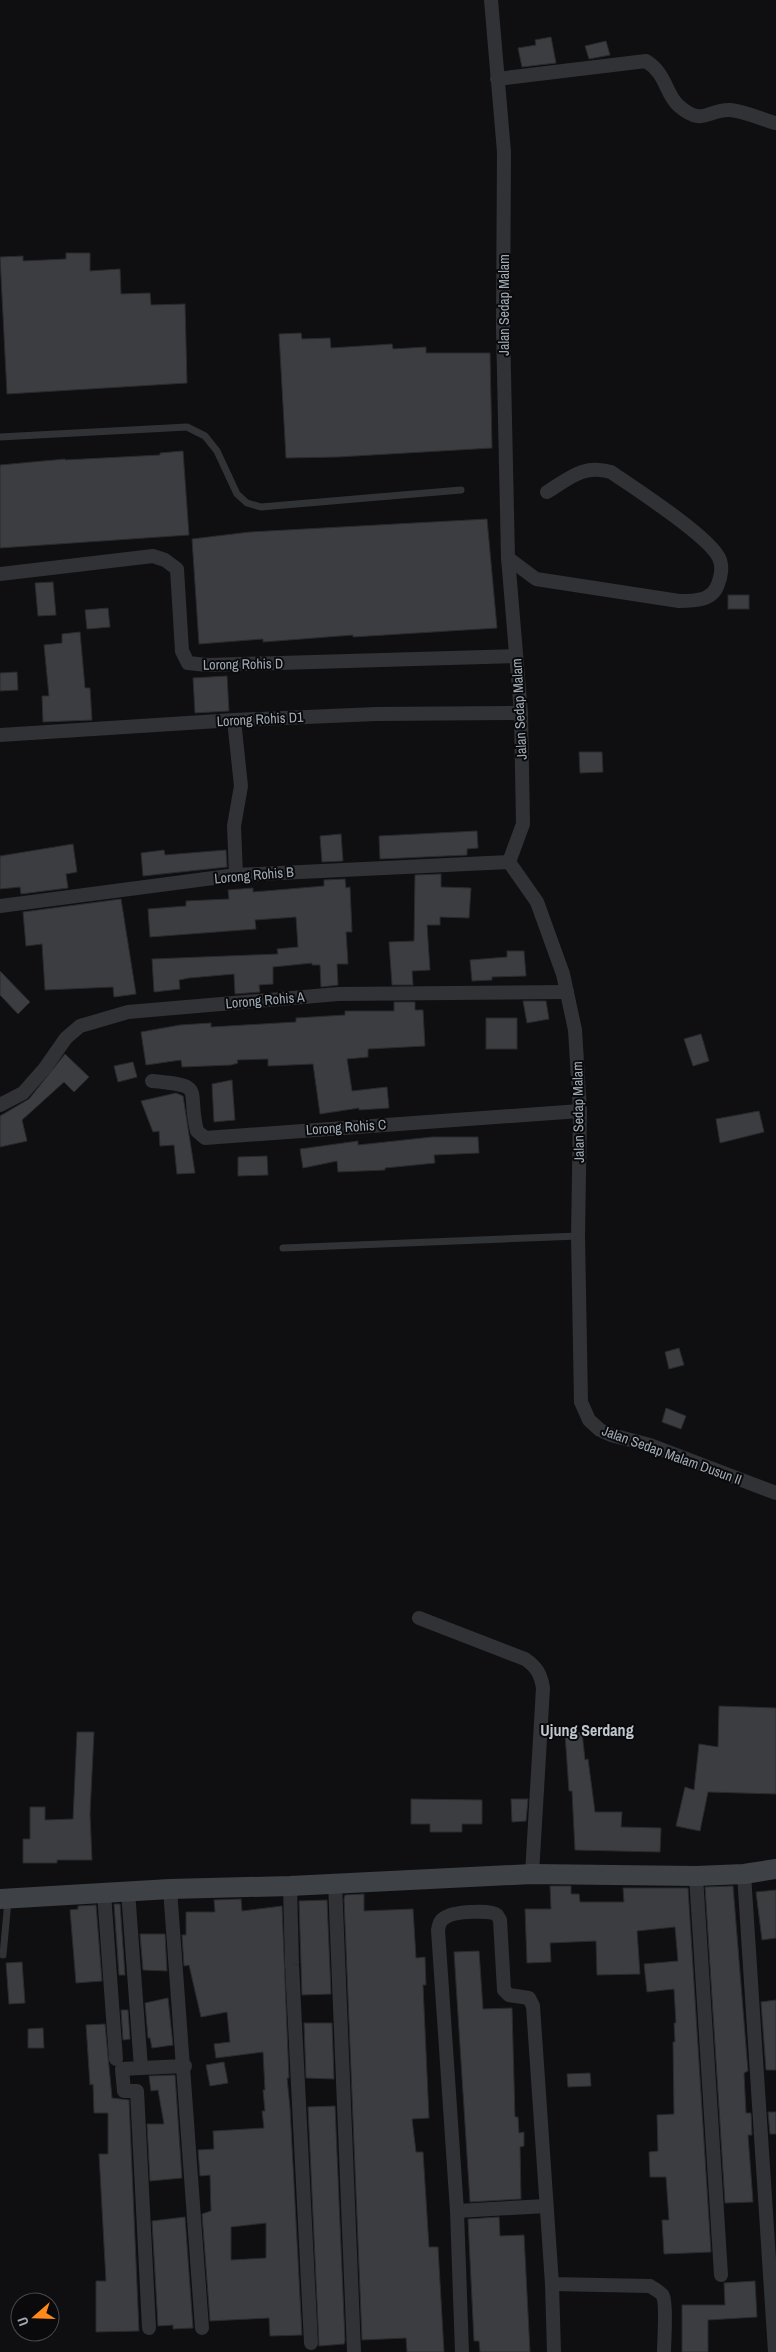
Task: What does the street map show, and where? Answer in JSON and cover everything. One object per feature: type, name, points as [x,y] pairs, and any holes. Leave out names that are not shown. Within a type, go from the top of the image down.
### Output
[{"type":"main road","points":[[4,1899],[170,1889],[290,1886],[532,1874],[696,1876],[744,1874],[776,1869]]},
{"type":"street","name":"Jalan Sedap Malam","points":[[491,0],[504,152],[504,327],[508,558],[520,713],[523,824],[509,862],[537,902],[567,992],[575,1030],[580,1111],[578,1236],[581,1402]]},
{"type":"street","points":[[497,79],[646,60],[660,72],[678,106],[695,116],[704,117],[721,111],[731,110],[775,123]]},
{"type":"street","points":[[508,558],[536,578],[679,601],[710,596],[717,587],[721,568],[720,560],[716,553],[698,535],[611,472],[596,468],[584,470],[547,492]]},
{"type":"street","name":"Lorong Rohis D","points":[[0,574],[153,556],[165,560],[177,569],[182,651],[188,663],[208,665],[516,656]]},
{"type":"street","name":"Lorong Rohis D1","points":[[0,736],[234,720],[376,714],[520,713]]},
{"type":"street","points":[[234,720],[241,786],[234,826],[236,875]]},
{"type":"street","name":"Lorong Rohis B","points":[[0,906],[236,875],[509,862]]},
{"type":"street","name":"Lorong Rohis A","points":[[0,1105],[23,1092],[45,1068],[66,1038],[80,1026],[128,1012],[338,994],[567,992]]},
{"type":"street","name":"Lorong Rohis C","points":[[152,1081],[188,1086],[193,1095],[197,1132],[205,1138],[580,1111]]},
{"type":"street","name":"Jalan Sedap Malam Dusun II","points":[[581,1402],[589,1420],[600,1430],[611,1435],[650,1445],[776,1493]]},
{"type":"street","points":[[419,1618],[525,1659],[532,1664],[541,1677],[543,1688],[532,1874]]},
{"type":"street","points":[[744,1874],[775,2352]]},
{"type":"street","points":[[696,1876],[721,2275]]},
{"type":"street","points":[[335,1883],[354,2352]]},
{"type":"street","points":[[290,1886],[292,1965],[311,2342]]},
{"type":"street","points":[[170,1889],[202,2328]]},
{"type":"street","points":[[128,1891],[141,2068]]},
{"type":"street","points":[[104,1893],[116,2059]]},
{"type":"street","points":[[462,2352],[456,2211],[438,1930],[440,1922],[447,1916],[488,1910],[497,1915],[500,1920],[504,1990],[509,1995],[528,1998],[533,2006],[552,2284],[554,2352]]},
{"type":"street","points":[[149,2328],[137,2091],[124,2091],[122,2070],[184,2066]]},
{"type":"street","points":[[456,2211],[546,2206]]},
{"type":"street","points":[[552,2284],[650,2286],[662,2295],[664,2304],[664,2352]]},
{"type":"lane","points":[[0,437],[187,426],[206,436],[217,451],[237,494],[247,503],[261,507],[461,490]]},
{"type":"lane","points":[[283,1248],[578,1236]]},
{"type":"lane","points":[[3,1955],[4,1899]]},
{"type":"building","points":[[551,37],[556,63],[522,67],[518,48],[536,45],[535,40]]},
{"type":"building","points":[[606,41],[610,55],[589,59],[585,46]]},
{"type":"building","points":[[66,253],[90,253],[90,271],[120,269],[121,294],[150,293],[151,305],[185,304],[187,383],[7,394],[0,257],[23,256],[23,261],[66,259]]},
{"type":"building","points":[[301,333],[302,339],[330,338],[331,348],[392,344],[393,349],[426,347],[426,353],[490,353],[492,448],[338,457],[286,458],[279,334]]},
{"type":"building","points":[[183,451],[189,535],[0,548],[0,465],[65,459],[160,455],[160,453]]},
{"type":"building","points":[[487,519],[497,628],[353,637],[353,635],[263,642],[263,639],[199,644],[192,539],[250,532]]},
{"type":"building","points":[[53,582],[56,615],[38,616],[35,583]]},
{"type":"building","points":[[728,595],[749,595],[749,609],[728,609]]},
{"type":"building","points":[[108,608],[110,627],[87,629],[85,610]]},
{"type":"building","points":[[80,632],[85,688],[90,688],[92,720],[43,722],[42,696],[49,696],[44,645],[62,643],[62,634]]},
{"type":"building","points":[[17,672],[18,690],[0,691],[0,673]]},
{"type":"building","points":[[227,676],[229,711],[195,713],[193,678]]},
{"type":"building","points":[[579,752],[602,752],[603,772],[580,773]]},
{"type":"building","points":[[477,831],[478,848],[467,849],[467,855],[380,859],[379,836]]},
{"type":"building","points":[[341,834],[343,861],[322,862],[320,836]]},
{"type":"building","points":[[73,844],[77,872],[66,874],[68,888],[21,894],[20,887],[0,889],[0,856]]},
{"type":"building","points":[[164,850],[165,855],[226,850],[227,867],[143,876],[141,853]]},
{"type":"building","points":[[441,874],[441,887],[471,888],[469,918],[440,917],[440,925],[427,925],[430,970],[412,971],[413,985],[392,985],[389,942],[414,941],[415,875]]},
{"type":"building","points":[[345,879],[346,888],[350,887],[352,932],[346,932],[348,964],[337,964],[338,985],[321,987],[320,965],[312,965],[312,963],[273,967],[273,984],[259,985],[260,992],[235,994],[234,974],[179,980],[180,989],[154,992],[152,959],[278,954],[277,949],[298,947],[296,917],[255,920],[256,929],[150,937],[148,909],[186,906],[186,901],[229,899],[228,890],[253,888],[253,892],[324,886],[324,880]]},
{"type":"building","points":[[121,899],[136,994],[114,997],[113,987],[45,990],[42,944],[26,946],[23,912]]},
{"type":"building","points":[[507,951],[524,951],[526,976],[492,977],[492,980],[472,981],[470,960],[507,957]]},
{"type":"building","points":[[0,971],[30,1002],[18,1014],[0,995]]},
{"type":"building","points":[[523,1001],[546,1001],[549,1019],[527,1023]]},
{"type":"building","points":[[394,1002],[415,1002],[415,1010],[423,1010],[425,1046],[368,1049],[368,1057],[347,1059],[352,1091],[387,1087],[389,1108],[359,1110],[359,1108],[320,1114],[313,1064],[268,1066],[268,1059],[237,1060],[238,1063],[231,1065],[182,1067],[181,1060],[146,1065],[141,1032],[180,1025],[211,1023],[211,1027],[296,1022],[296,1018],[345,1015],[345,1011],[394,1011]]},
{"type":"building","points":[[486,1018],[517,1018],[517,1049],[486,1049]]},
{"type":"building","points":[[701,1034],[709,1061],[693,1066],[684,1039]]},
{"type":"building","points":[[65,1054],[89,1077],[74,1092],[64,1082],[22,1120],[27,1141],[0,1147],[0,1116],[29,1099]]},
{"type":"building","points":[[133,1062],[137,1077],[118,1082],[114,1066]]},
{"type":"building","points":[[232,1080],[235,1120],[214,1122],[212,1084]]},
{"type":"building","points":[[176,1093],[183,1096],[195,1173],[177,1174],[174,1145],[160,1146],[159,1131],[153,1132],[141,1101]]},
{"type":"building","points":[[759,1111],[764,1132],[720,1143],[716,1119]]},
{"type":"building","points":[[432,1137],[478,1137],[479,1153],[434,1155],[435,1163],[385,1168],[385,1170],[338,1172],[337,1161],[303,1168],[300,1149],[358,1141],[358,1145]]},
{"type":"building","points":[[267,1156],[268,1175],[238,1176],[238,1157]]},
{"type":"building","points":[[679,1348],[684,1365],[669,1369],[665,1352]]},
{"type":"building","points":[[666,1408],[686,1416],[681,1429],[662,1422]]},
{"type":"building","points":[[719,1706],[776,1708],[776,1794],[708,1792],[700,1831],[676,1826],[685,1787],[694,1790],[699,1744],[718,1747]]},
{"type":"building","points":[[77,1732],[94,1732],[90,1814],[92,1860],[57,1860],[57,1863],[23,1863],[23,1839],[30,1839],[30,1807],[45,1807],[45,1820],[73,1819]]},
{"type":"building","points":[[582,1732],[585,1760],[588,1759],[595,1812],[622,1812],[621,1827],[661,1828],[660,1852],[575,1850],[572,1791],[569,1791],[565,1734]]},
{"type":"building","points":[[411,1799],[482,1800],[482,1824],[462,1824],[462,1832],[430,1832],[430,1824],[411,1824]]},
{"type":"building","points":[[511,1799],[528,1799],[526,1821],[512,1822]]},
{"type":"building","points":[[550,1886],[571,1886],[571,1894],[579,1894],[580,1902],[624,1902],[623,1888],[688,1888],[711,2252],[664,2254],[662,2220],[669,2220],[666,2177],[650,2177],[649,2152],[658,2151],[657,2115],[674,2114],[673,2042],[675,2042],[674,2023],[676,2023],[674,1989],[647,1992],[644,1964],[678,1961],[675,1927],[637,1931],[640,1974],[597,1975],[596,1941],[550,1943],[551,1962],[527,1963],[525,1909],[551,1909]]},
{"type":"building","points":[[733,1886],[748,2071],[744,2073],[746,2113],[751,2113],[752,2135],[748,2135],[753,2202],[725,2203],[705,1887]]},
{"type":"building","points":[[776,1890],[776,1938],[762,1940],[756,1892]]},
{"type":"building","points":[[364,1894],[364,1911],[413,1909],[416,1958],[425,1957],[426,1985],[423,1985],[429,2118],[412,2119],[416,2152],[423,2152],[429,2247],[438,2247],[444,2352],[407,2352],[406,2338],[362,2340],[344,1899],[345,1895]]},
{"type":"building","points":[[241,1899],[242,1911],[282,1906],[289,2078],[287,2078],[302,2335],[270,2336],[269,2318],[210,2321],[202,2214],[211,2211],[210,2175],[200,2176],[198,2150],[214,2149],[213,2131],[264,2128],[262,2111],[265,2111],[263,2052],[216,2058],[214,2044],[230,2042],[227,2012],[201,2017],[189,1965],[184,1966],[182,1935],[186,1935],[186,1912],[215,1912],[214,1900]],"holes":[[[266,2223],[266,2258],[231,2260],[231,2227]]]},
{"type":"building","points":[[327,1900],[331,1994],[302,1995],[299,1901]]},
{"type":"building","points":[[114,1904],[120,1904],[125,1975],[119,1975]]},
{"type":"building","points":[[96,1905],[102,1981],[76,1983],[70,1910],[78,1909],[78,1906]]},
{"type":"building","points":[[140,1934],[165,1934],[167,1971],[143,1970]]},
{"type":"building","points":[[479,1951],[483,2009],[512,2008],[515,2117],[518,2117],[519,2133],[524,2132],[524,2146],[520,2147],[521,2199],[470,2202],[454,1952]]},
{"type":"building","points":[[22,1962],[25,2003],[9,2004],[6,1963]]},
{"type":"building","points":[[168,1998],[173,2045],[152,2048],[150,2038],[148,2038],[145,2003]]},
{"type":"building","points":[[776,2000],[776,2070],[766,2070],[761,2002]]},
{"type":"building","points":[[121,2010],[128,2010],[130,2039],[123,2040]]},
{"type":"building","points":[[304,2023],[332,2023],[334,2079],[306,2078]]},
{"type":"building","points":[[105,2024],[112,2098],[129,2100],[139,2331],[96,2332],[96,2281],[106,2281],[99,2154],[108,2154],[108,2113],[94,2113],[93,2084],[90,2085],[86,2025]]},
{"type":"building","points":[[43,2028],[44,2048],[28,2048],[28,2029]]},
{"type":"building","points":[[224,2062],[228,2083],[210,2086],[206,2065]]},
{"type":"building","points":[[590,2073],[591,2086],[568,2087],[567,2074]]},
{"type":"building","points":[[175,2075],[182,2178],[150,2181],[147,2124],[164,2124],[158,2090],[151,2091],[149,2076]]},
{"type":"building","points":[[335,2106],[345,2341],[344,2344],[319,2346],[308,2107]]},
{"type":"building","points":[[768,2112],[776,2112],[776,2134],[770,2134]]},
{"type":"building","points":[[185,2217],[193,2328],[173,2329],[173,2325],[158,2326],[152,2221]]},
{"type":"building","points":[[499,2217],[500,2236],[524,2235],[530,2352],[480,2352],[479,2341],[474,2341],[468,2219]]},
{"type":"building","points":[[755,2281],[757,2317],[708,2320],[708,2352],[682,2352],[682,2305],[725,2305],[724,2283]]},
{"type":"district","name":"Ujung Serdang","points":[[587,1730]]}]
